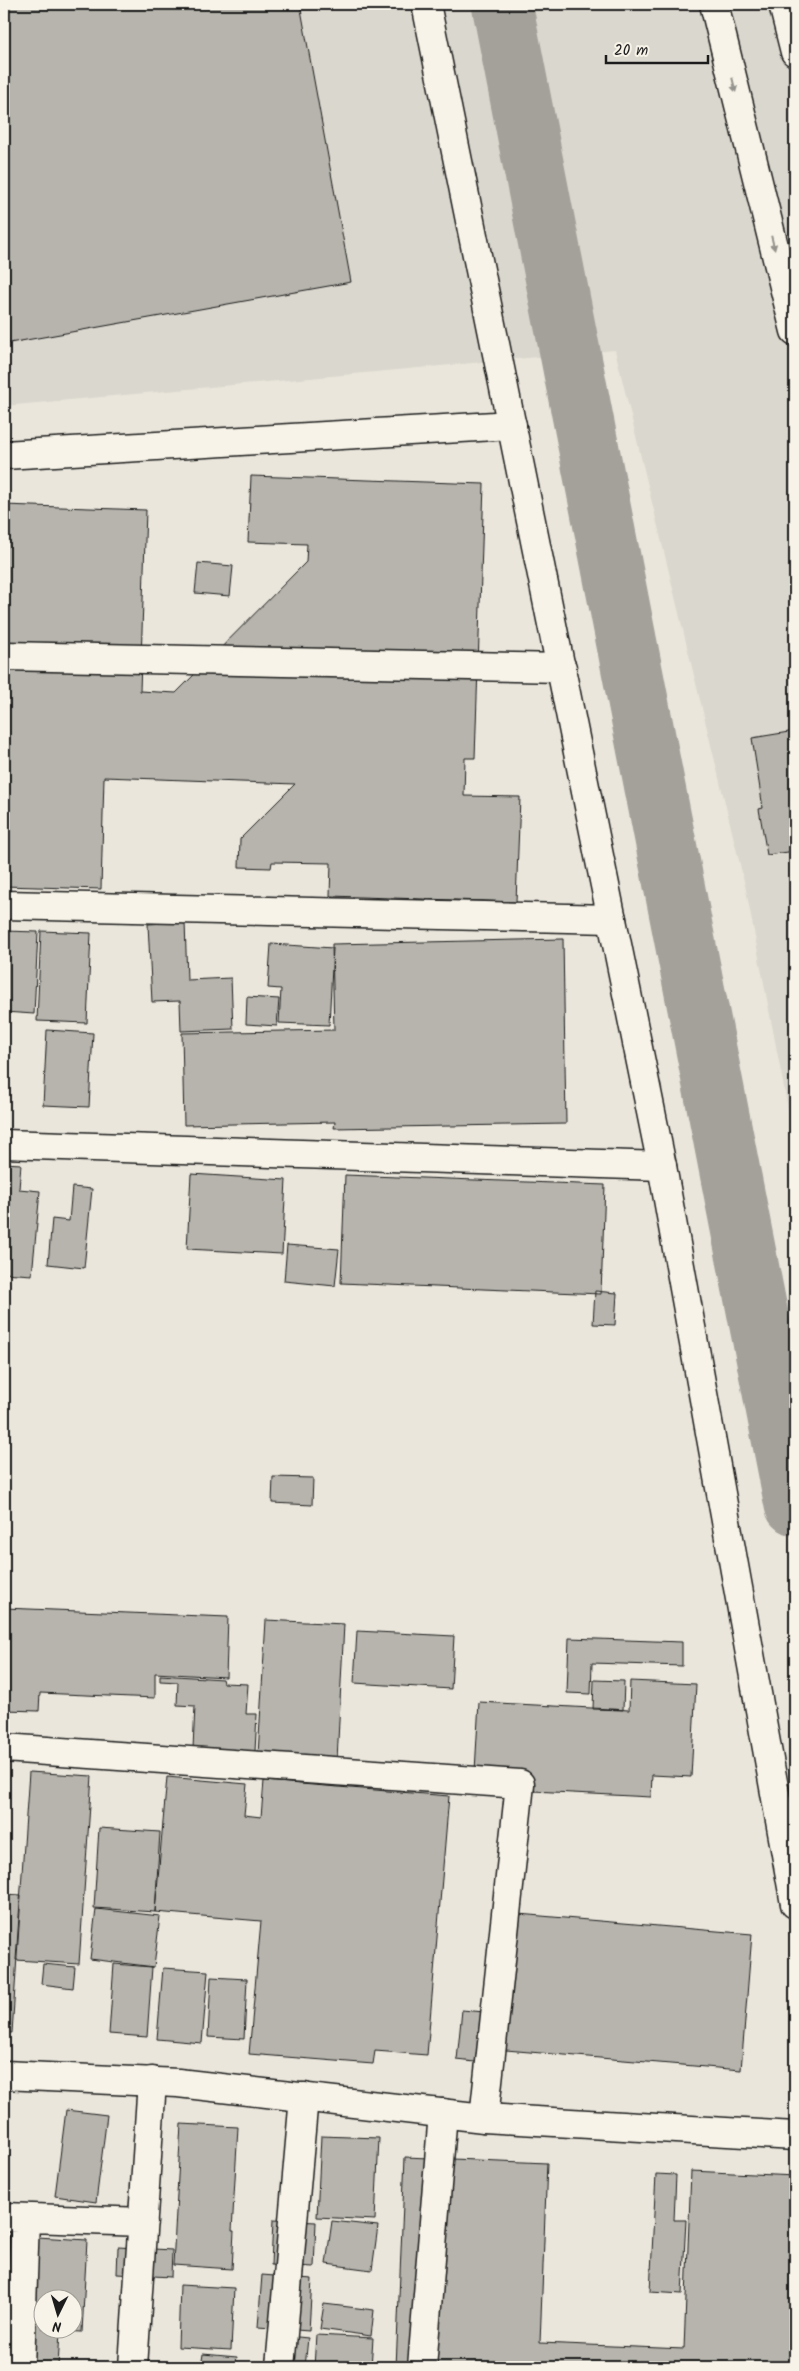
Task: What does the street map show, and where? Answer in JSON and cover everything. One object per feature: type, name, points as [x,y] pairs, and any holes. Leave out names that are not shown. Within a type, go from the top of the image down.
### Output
[{"type":"street","points":[[426,4],[662,1166],[795,1904]]},
{"type":"street","points":[[714,4],[795,331]]},
{"type":"street","points":[[784,4],[795,48]]},
{"type":"street","points":[[4,456],[512,425]]},
{"type":"street","points":[[4,656],[562,668]]},
{"type":"street","points":[[4,905],[612,919]]},
{"type":"street","points":[[4,1144],[662,1166]]},
{"type":"street","points":[[4,1748],[520,1784],[484,2118]]},
{"type":"street","points":[[4,2075],[152,2081],[484,2118],[795,2136]]},
{"type":"street","points":[[133,2367],[152,2081]]},
{"type":"street","points":[[280,2367],[304,2097]]},
{"type":"street","points":[[422,2367],[443,2113]]},
{"type":"street","points":[[20,2367],[14,2218],[142,2222]]},
{"type":"shaded area","points":[[4,4],[795,4],[795,1145],[745,885],[615,350],[4,406]]},
{"type":"building","points":[[4,4],[300,4],[351,282],[4,344]]},
{"type":"building","points":[[251,476],[484,484],[475,758],[465,758],[464,796],[520,797],[516,902],[330,896],[331,863],[272,862],[271,868],[239,867],[240,839],[295,784],[104,777],[101,889],[4,886],[4,505],[146,510],[140,691],[176,693],[306,562],[307,544],[248,542]]},
{"type":"building","points":[[198,563],[233,566],[230,596],[195,593]]},
{"type":"building","points":[[795,731],[795,851],[767,855],[759,809],[763,808],[752,738]]},
{"type":"building","points":[[185,922],[187,980],[231,978],[233,1029],[181,1031],[180,1001],[152,1002],[148,924]]},
{"type":"building","points":[[4,931],[38,932],[34,1014],[4,1012]]},
{"type":"building","points":[[41,931],[91,933],[87,1023],[37,1021]]},
{"type":"building","points":[[563,939],[566,1124],[334,1128],[335,1122],[184,1125],[182,1033],[334,1030],[332,944]]},
{"type":"building","points":[[271,944],[333,948],[329,1025],[279,1023],[281,989],[268,988]]},
{"type":"building","points":[[247,997],[279,999],[277,1026],[246,1024]]},
{"type":"building","points":[[47,1030],[93,1033],[89,1107],[43,1105]]},
{"type":"building","points":[[4,1163],[21,1164],[19,1189],[40,1191],[32,1275],[4,1273]]},
{"type":"building","points":[[191,1174],[286,1180],[282,1254],[187,1249]]},
{"type":"building","points":[[345,1175],[605,1185],[601,1294],[341,1283]]},
{"type":"building","points":[[72,1187],[92,1189],[84,1268],[48,1264],[52,1219],[69,1221]]},
{"type":"building","points":[[287,1245],[339,1249],[335,1286],[284,1281]]},
{"type":"building","points":[[595,1291],[617,1293],[615,1325],[593,1324]]},
{"type":"building","points":[[273,1477],[313,1478],[312,1505],[272,1503]]},
{"type":"building","points":[[4,1608],[228,1617],[226,1677],[155,1673],[155,1698],[40,1693],[39,1711],[4,1710]]},
{"type":"building","points":[[266,1620],[344,1624],[337,1760],[258,1755]]},
{"type":"building","points":[[357,1631],[454,1636],[451,1689],[354,1683]]},
{"type":"building","points":[[569,1638],[682,1642],[682,1666],[592,1663],[591,1694],[567,1693]]},
{"type":"building","points":[[160,1675],[222,1679],[223,1683],[248,1684],[246,1714],[257,1714],[255,1751],[193,1748],[195,1706],[177,1705],[178,1682],[160,1681]]},
{"type":"building","points":[[594,1680],[624,1681],[623,1710],[593,1709]]},
{"type":"building","points":[[630,1681],[696,1684],[691,1777],[652,1775],[651,1797],[474,1788],[479,1702],[629,1710]]},
{"type":"building","points":[[29,1772],[92,1776],[79,1964],[16,1960]]},
{"type":"building","points":[[167,1777],[247,1784],[244,1815],[261,1817],[264,1781],[449,1796],[427,2055],[375,2051],[373,2064],[249,2054],[261,1921],[155,1912]]},
{"type":"building","points":[[99,1828],[160,1832],[155,1912],[94,1908]]},
{"type":"building","points":[[4,1894],[21,1895],[12,2033],[4,2032]]},
{"type":"building","points":[[96,1909],[160,1916],[154,1967],[90,1959]]},
{"type":"building","points":[[518,1914],[752,1934],[741,2070],[506,2050]]},
{"type":"building","points":[[43,1964],[75,1967],[73,1988],[41,1984]]},
{"type":"building","points":[[114,1964],[152,1967],[147,2037],[109,2034]]},
{"type":"building","points":[[163,1968],[208,1971],[202,2043],[157,2039]]},
{"type":"building","points":[[211,1977],[247,1979],[244,2039],[208,2037]]},
{"type":"building","points":[[462,2010],[507,2014],[502,2065],[457,2060]]},
{"type":"building","points":[[4,2106],[9,2107],[4,2157]]},
{"type":"building","points":[[66,2110],[107,2115],[96,2202],[55,2196]]},
{"type":"building","points":[[181,2124],[238,2127],[232,2231],[234,2231],[232,2269],[173,2265]]},
{"type":"building","points":[[321,2136],[379,2138],[375,2220],[317,2217]]},
{"type":"building","points":[[405,2157],[547,2163],[540,2343],[684,2349],[691,2171],[795,2176],[795,2367],[396,2367]]},
{"type":"building","points":[[656,2174],[676,2175],[674,2220],[686,2220],[682,2294],[650,2292]]},
{"type":"building","points":[[273,2220],[316,2222],[314,2267],[271,2265]]},
{"type":"building","points":[[332,2221],[378,2226],[372,2270],[326,2264]]},
{"type":"building","points":[[4,2235],[87,2240],[82,2332],[82,2288],[32,2288],[32,2338],[60,2338],[58,2367],[4,2367]]},
{"type":"building","points":[[118,2247],[172,2250],[171,2277],[117,2274]]},
{"type":"building","points":[[262,2275],[312,2279],[309,2331],[258,2327]]},
{"type":"building","points":[[180,2285],[234,2288],[231,2350],[178,2347]]},
{"type":"building","points":[[324,2304],[374,2310],[371,2336],[320,2329]]},
{"type":"building","points":[[269,2334],[308,2338],[305,2367],[265,2367]]},
{"type":"building","points":[[316,2335],[373,2338],[371,2367],[314,2367]]},
{"type":"building","points":[[203,2354],[237,2357],[235,2367],[201,2367]]},
{"type":"waterway","points":[[502,4],[795,1505]]}]
